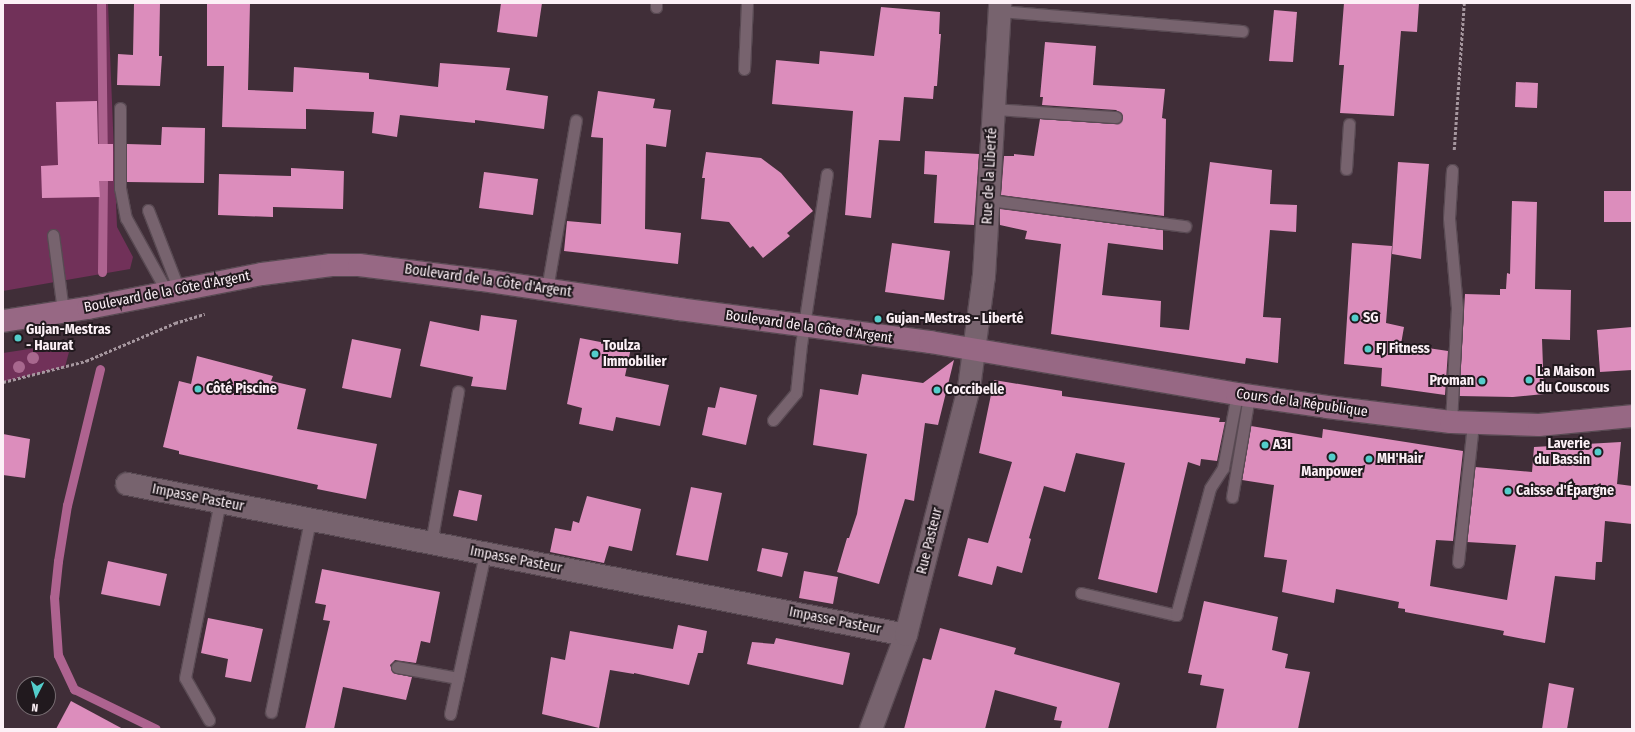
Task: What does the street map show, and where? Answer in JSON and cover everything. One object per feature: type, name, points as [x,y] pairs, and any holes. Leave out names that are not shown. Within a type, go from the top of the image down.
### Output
[{"type":"main road","name":"Boulevard de la Côte d'Argent","points":[[3,321],[63,312],[298,269],[331,265],[359,265],[547,289],[974,349]]},
{"type":"main road","name":"Cours de la République","points":[[974,349],[1243,395],[1451,422],[1539,425],[1632,416]]},
{"type":"street","name":"Rue de la Liberté","points":[[974,349],[984,276],[1000,7]]},
{"type":"street","name":"Rue Pasteur","points":[[871,729],[906,635],[969,388],[974,349]]},
{"type":"street","name":"Impasse Pasteur","points":[[127,484],[906,635]]},
{"type":"lane","points":[[744,69],[748,3]]},
{"type":"lane","points":[[1000,7],[1242,31]]},
{"type":"lane","points":[[120,108],[120,188],[126,218],[173,291]]},
{"type":"lane","points":[[994,109],[1116,117]]},
{"type":"lane","points":[[547,289],[576,120]]},
{"type":"lane","points":[[1346,169],[1349,124]]},
{"type":"lane","points":[[1451,422],[1457,308],[1449,218],[1452,170]]},
{"type":"lane","points":[[773,420],[796,393],[801,345],[827,174]]},
{"type":"lane","points":[[988,200],[1185,226]]},
{"type":"lane","points":[[148,210],[173,291]]},
{"type":"lane","points":[[53,235],[63,312]]},
{"type":"lane","points":[[431,543],[458,391]]},
{"type":"lane","points":[[1232,497],[1243,395]]},
{"type":"lane","points":[[1081,593],[1176,614],[1210,488],[1223,468],[1243,395]]},
{"type":"lane","points":[[1458,562],[1473,423]]},
{"type":"lane","points":[[209,720],[185,678],[220,502]]},
{"type":"lane","points":[[271,712],[310,520]]},
{"type":"lane","points":[[450,714],[485,554]]},
{"type":"lane","points":[[397,667],[458,678]]},
{"type":"path","points":[[1452,170],[1464,3]]},
{"type":"path","points":[[3,382],[17,380],[86,361],[175,323],[212,311]]},
{"type":"shaded area","points":[[3,3],[108,3],[117,227],[133,257],[130,269],[3,291]]},
{"type":"shaded area","points":[[62,344],[70,348],[65,367],[3,382],[3,353]]},
{"type":"building","points":[[134,3],[160,3],[159,56],[162,56],[160,86],[117,85],[118,54],[133,55]]},
{"type":"building","points":[[207,3],[250,3],[248,90],[293,92],[294,67],[369,73],[369,79],[438,87],[440,63],[510,68],[506,90],[548,96],[544,129],[475,120],[475,123],[400,115],[397,137],[372,133],[374,112],[306,109],[306,129],[222,127],[224,66],[207,66]]},
{"type":"building","points":[[501,3],[542,3],[537,37],[497,32]]},
{"type":"building","points":[[1344,3],[1419,3],[1417,32],[1401,31],[1394,116],[1340,113],[1344,65],[1339,65]]},
{"type":"building","points":[[881,7],[940,12],[939,34],[941,34],[937,86],[934,86],[933,99],[904,97],[900,141],[879,140],[871,218],[845,215],[853,111],[772,104],[776,60],[819,64],[820,51],[874,56]]},
{"type":"building","points":[[1274,10],[1297,12],[1293,62],[1269,61]]},
{"type":"building","points":[[1045,42],[1096,46],[1093,85],[1165,89],[1162,118],[1166,119],[1164,216],[1001,195],[1004,156],[1014,156],[1014,154],[1034,156],[1040,119],[1116,124],[1123,118],[1122,114],[1116,110],[1042,105],[1043,97],[1040,97]]},
{"type":"building","points":[[1516,82],[1538,83],[1537,108],[1515,107]]},
{"type":"building","points":[[598,91],[655,99],[653,108],[671,110],[666,147],[646,144],[645,229],[681,233],[678,264],[564,251],[567,221],[601,224],[603,138],[591,137]]},
{"type":"building","points":[[97,101],[98,144],[113,144],[113,181],[99,181],[100,197],[42,198],[41,166],[58,165],[56,102]]},
{"type":"building","points":[[162,127],[205,128],[204,183],[127,182],[127,144],[161,145]]},
{"type":"building","points":[[925,151],[979,154],[974,225],[934,223],[937,175],[924,174]]},
{"type":"building","points":[[706,152],[761,158],[781,173],[813,211],[787,233],[790,236],[763,258],[753,246],[750,248],[729,222],[701,219],[705,178],[702,178]]},
{"type":"building","points":[[1210,162],[1272,170],[1270,204],[1297,205],[1296,232],[1270,230],[1263,317],[1281,318],[1278,363],[1246,358],[1245,364],[1051,334],[1061,244],[1025,239],[1027,231],[1000,225],[1000,209],[1163,230],[1163,250],[1108,243],[1102,295],[1161,301],[1160,327],[1189,330]]},
{"type":"building","points":[[1398,162],[1429,164],[1421,259],[1392,254]]},
{"type":"building","points":[[291,168],[344,171],[343,209],[273,207],[273,217],[218,215],[219,174],[291,176]]},
{"type":"building","points":[[484,172],[538,179],[533,215],[479,208]]},
{"type":"building","points":[[1604,191],[1632,191],[1632,222],[1604,222]]},
{"type":"building","points":[[1512,201],[1537,202],[1535,289],[1571,290],[1570,340],[1542,339],[1544,394],[1513,397],[1459,396],[1465,294],[1500,295],[1500,289],[1506,289],[1507,273],[1510,274]]},
{"type":"building","points":[[892,243],[950,251],[944,300],[885,292]]},
{"type":"building","points":[[1352,243],[1392,246],[1386,323],[1404,327],[1401,344],[1448,351],[1445,395],[1381,386],[1382,368],[1344,364]]},
{"type":"building","points":[[481,315],[517,320],[506,390],[471,386],[473,377],[420,366],[430,321],[479,331]]},
{"type":"building","points":[[1632,327],[1632,370],[1600,372],[1597,330]]},
{"type":"building","points":[[580,338],[631,348],[625,376],[669,385],[660,426],[616,417],[613,431],[579,424],[582,408],[567,404]]},
{"type":"building","points":[[352,339],[401,349],[391,398],[342,388]]},
{"type":"building","points":[[197,356],[273,376],[271,381],[306,389],[297,429],[377,444],[366,499],[317,489],[318,485],[179,454],[179,451],[163,447],[179,381],[191,384]]},
{"type":"building","points":[[954,360],[938,425],[925,423],[914,501],[905,499],[879,584],[837,572],[847,538],[849,538],[857,514],[867,454],[813,445],[820,389],[858,395],[862,374],[923,383]]},
{"type":"building","points":[[994,380],[1062,391],[1062,396],[1220,418],[1219,422],[1225,422],[1217,461],[1201,459],[1200,466],[1188,462],[1157,593],[1098,579],[1125,463],[1076,453],[1065,492],[1044,486],[1029,538],[1031,539],[1022,573],[997,566],[992,585],[958,576],[968,538],[988,543],[1012,462],[979,453]]},
{"type":"building","points":[[720,387],[757,395],[746,445],[702,435],[708,407],[715,408]]},
{"type":"building","points":[[1251,426],[1322,438],[1323,429],[1463,451],[1453,541],[1436,540],[1430,586],[1507,600],[1516,545],[1467,542],[1475,467],[1532,472],[1534,447],[1621,442],[1617,484],[1632,486],[1632,524],[1605,521],[1602,562],[1596,562],[1595,580],[1555,576],[1545,643],[1503,635],[1504,631],[1405,612],[1405,609],[1398,608],[1399,602],[1336,589],[1334,603],[1282,592],[1287,560],[1264,557],[1274,485],[1242,480]]},
{"type":"building","points":[[3,434],[30,439],[25,478],[3,475]]},
{"type":"building","points":[[691,487],[722,493],[708,561],[676,555]]},
{"type":"building","points":[[459,490],[482,495],[477,521],[453,516]]},
{"type":"building","points":[[587,496],[641,509],[632,551],[609,546],[604,563],[550,552],[555,528],[571,531],[573,521],[579,523]]},
{"type":"building","points":[[762,548],[788,553],[782,577],[757,571]]},
{"type":"building","points":[[108,561],[167,574],[160,606],[101,594]]},
{"type":"building","points":[[322,569],[440,592],[430,643],[421,641],[416,663],[395,660],[390,665],[393,673],[412,677],[406,700],[343,687],[334,729],[305,729],[330,621],[323,620],[326,605],[315,603]]},
{"type":"building","points":[[804,571],[838,577],[833,604],[799,598]]},
{"type":"building","points":[[1204,601],[1278,617],[1272,650],[1288,654],[1285,668],[1310,672],[1298,729],[1216,729],[1224,689],[1200,685],[1202,675],[1188,673]]},
{"type":"building","points":[[208,618],[263,629],[251,682],[225,677],[228,659],[201,653]]},
{"type":"building","points":[[678,625],[707,631],[703,653],[698,653],[689,685],[634,673],[610,670],[599,728],[542,714],[551,657],[565,660],[570,631],[673,649]]},
{"type":"building","points":[[940,628],[1016,648],[1014,654],[1120,683],[1108,729],[1060,729],[1062,721],[1054,720],[1057,707],[995,690],[985,729],[904,729],[923,658],[931,660]]},
{"type":"building","points":[[776,638],[850,653],[843,685],[747,664],[752,642],[774,644]]},
{"type":"building","points":[[1549,683],[1574,688],[1567,729],[1542,729]]},
{"type":"building","points":[[71,701],[123,729],[56,729]]},
{"type":"waterway","points":[[101,3],[103,156]]},
{"type":"waterway","points":[[102,272],[103,170]]},
{"type":"waterway","points":[[100,369],[67,505],[58,561],[54,597],[58,655],[74,689],[156,729]]},
{"type":"place","name":"SG","points":[[1355,318]]},
{"type":"place","name":"Gujan-Mestras - Liberté","points":[[878,319]]},
{"type":"place","name":"Gujan-Mestras - Haurat","points":[[18,338]]},
{"type":"place","name":"FJ Fitness","points":[[1368,349]]},
{"type":"place","name":"Toulza Immobilier","points":[[595,354]]},
{"type":"place","name":"La Maison du Couscous","points":[[1529,380]]},
{"type":"place","name":"Proman","points":[[1482,381]]},
{"type":"place","name":"Côté Piscine","points":[[198,389]]},
{"type":"place","name":"Coccibelle","points":[[937,390]]},
{"type":"place","name":"A3I","points":[[1265,445]]},
{"type":"place","name":"Laverie du Bassin","points":[[1598,452]]},
{"type":"place","name":"Manpower","points":[[1332,457]]},
{"type":"place","name":"MH'Hair","points":[[1369,459]]},
{"type":"place","name":"Caisse d'Épargne","points":[[1508,491]]}]
